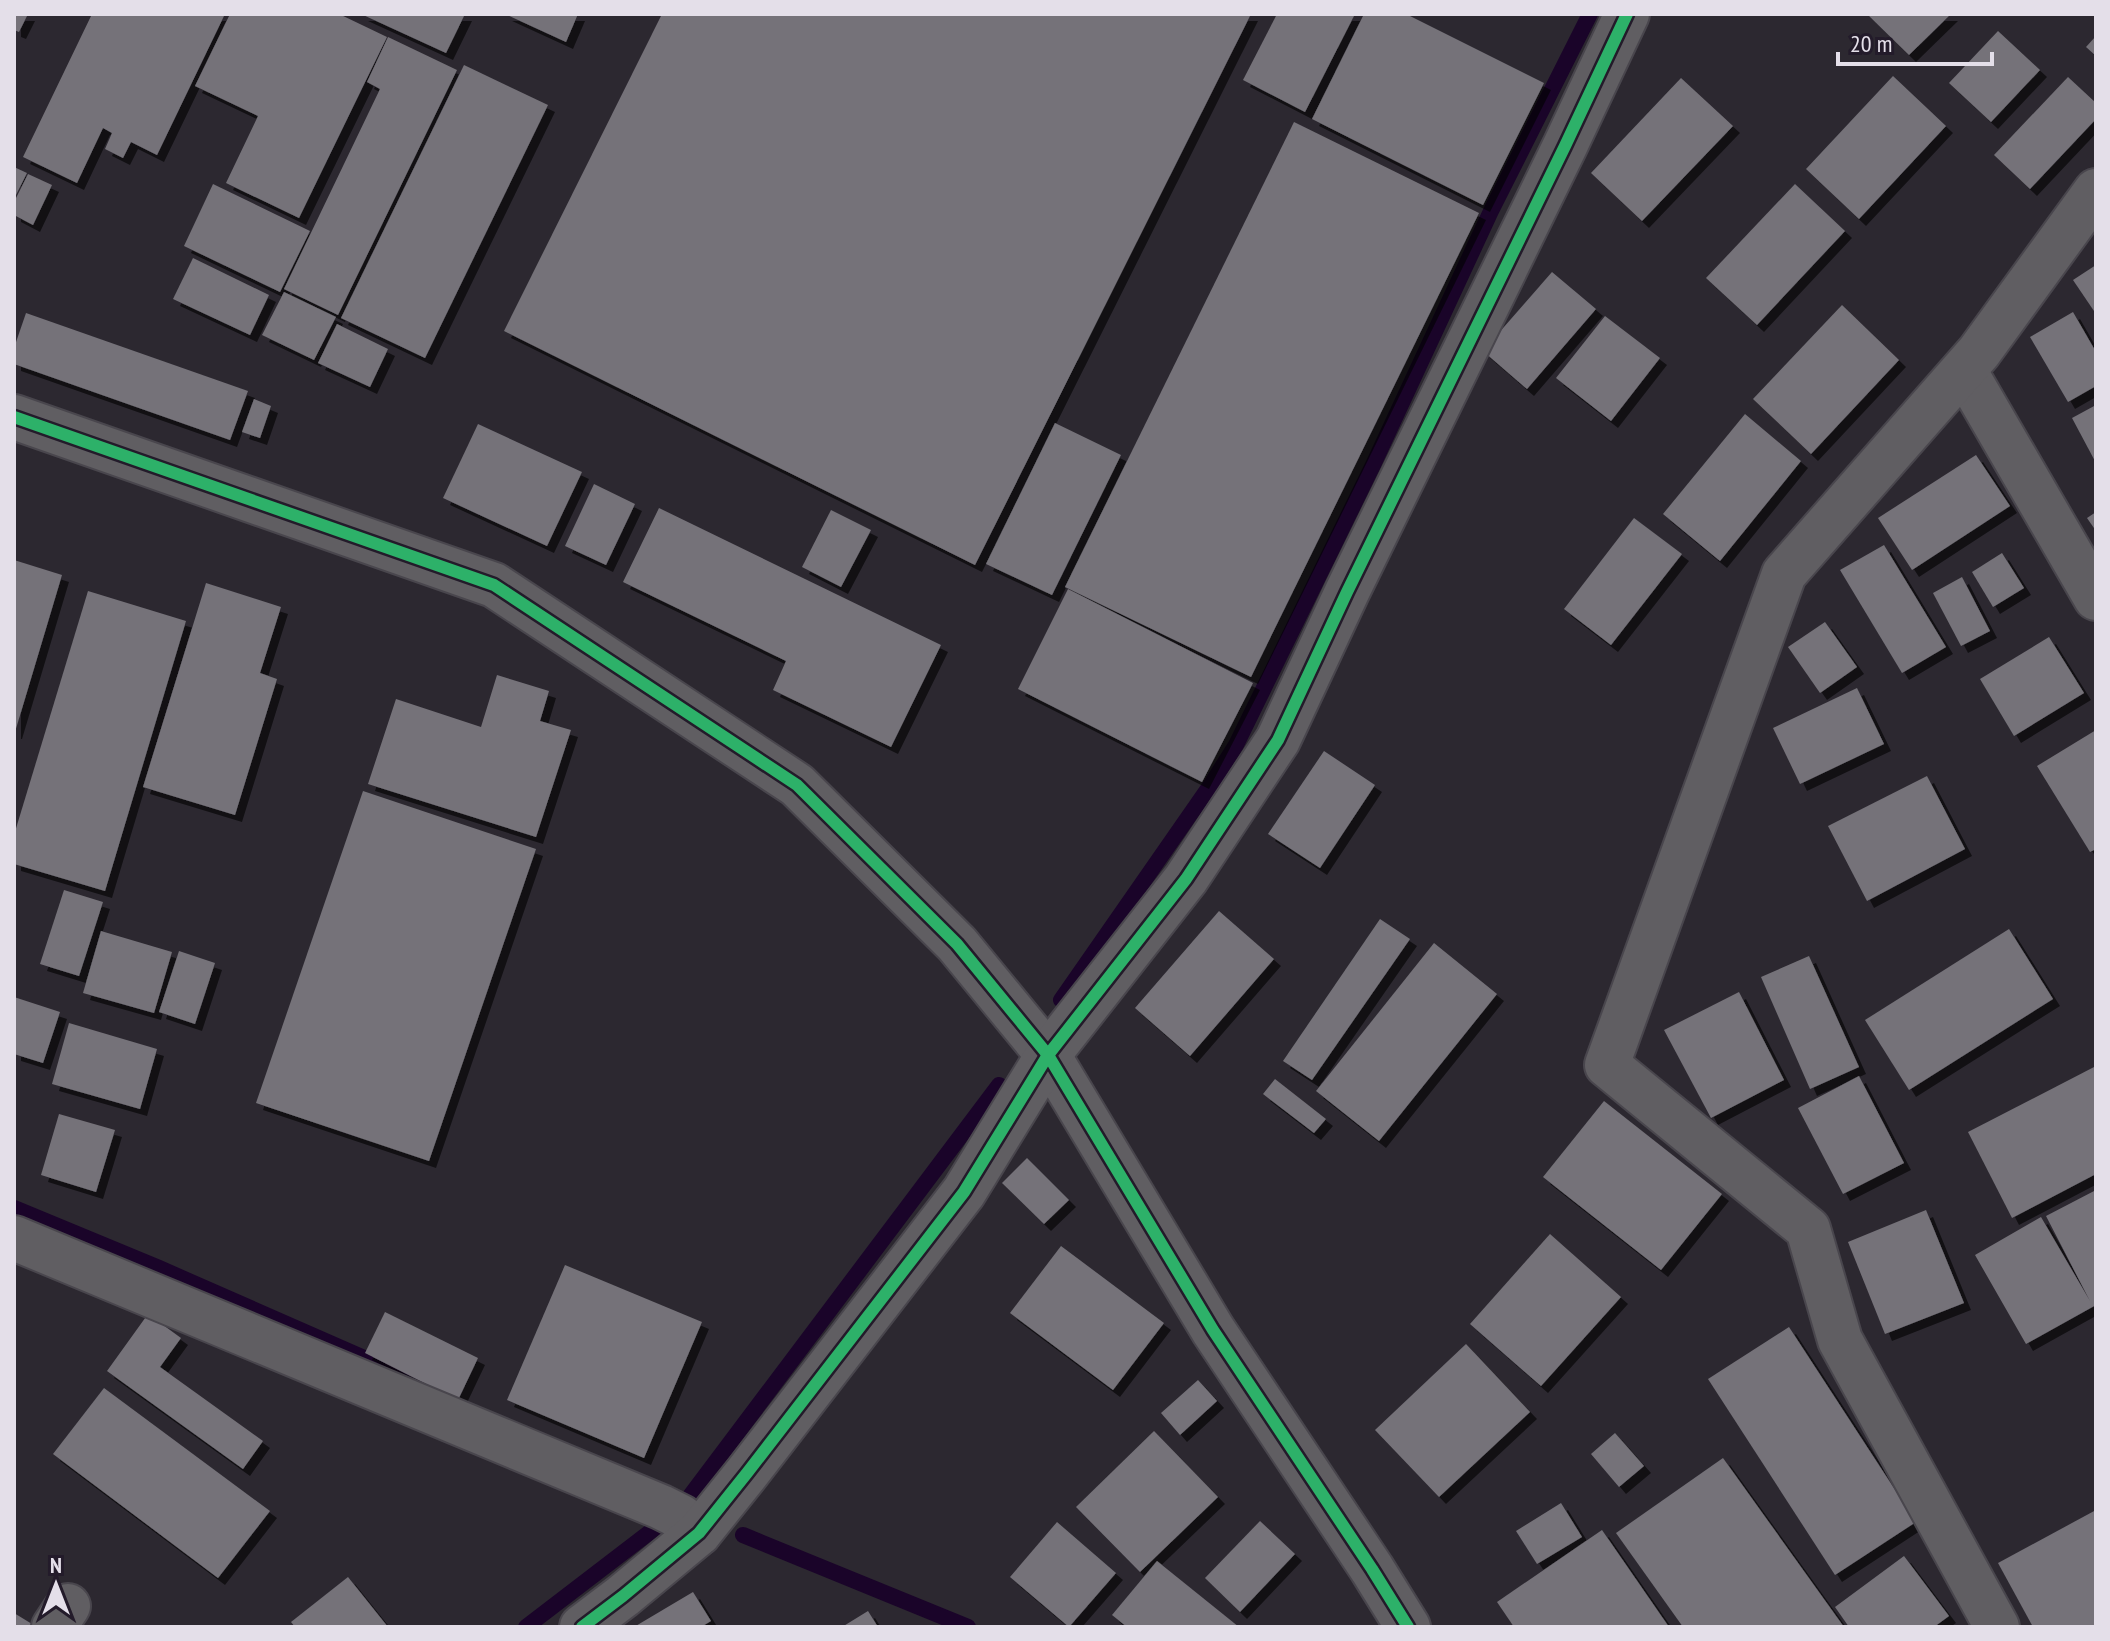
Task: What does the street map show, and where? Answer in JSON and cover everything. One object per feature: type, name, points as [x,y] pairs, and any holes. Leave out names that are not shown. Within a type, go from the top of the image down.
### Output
[{"type":"street","points":[[582,1627],[964,1192],[1048,1055],[1186,879],[1278,740],[1627,14]]},
{"type":"street","points":[[1997,1627],[1840,1340],[1808,1229],[1607,1065],[1784,574],[1964,370],[2096,191]]},
{"type":"street","points":[[1964,370],[2096,598]]},
{"type":"street","points":[[14,417],[494,585],[797,785],[957,944],[1048,1055],[1213,1330],[1408,1627]]},
{"type":"street","points":[[14,1238],[680,1519]]},
{"type":"building","points":[[14,14],[28,14],[19,32],[14,30]]},
{"type":"building","points":[[92,14],[224,16],[157,155],[131,142],[123,158],[105,149],[112,133],[103,128],[77,183],[23,157]]},
{"type":"building","points":[[230,14],[339,14],[387,37],[299,218],[226,183],[258,116],[195,86]]},
{"type":"building","points":[[361,14],[465,14],[446,53]]},
{"type":"building","points":[[505,14],[578,14],[566,42]]},
{"type":"building","points":[[662,14],[1251,14],[975,565],[504,331]]},
{"type":"building","points":[[1277,14],[1355,14],[1305,112],[1243,80]]},
{"type":"building","points":[[1364,14],[1406,14],[1544,83],[1483,205],[1312,119]]},
{"type":"building","points":[[1867,14],[1951,14],[1909,55]]},
{"type":"building","points":[[1998,31],[2040,70],[1991,122],[1949,83]]},
{"type":"building","points":[[2096,36],[2096,56],[2086,47]]},
{"type":"building","points":[[388,37],[457,70],[338,315],[284,289],[380,89],[367,82]]},
{"type":"building","points":[[464,65],[548,105],[425,358],[341,318]]},
{"type":"building","points":[[1893,76],[1946,126],[1859,219],[1806,169]]},
{"type":"building","points":[[2068,77],[2096,103],[2096,119],[2030,189],[1994,155]]},
{"type":"building","points":[[1681,78],[1733,126],[1642,221],[1591,173]]},
{"type":"building","points":[[1294,122],[1479,213],[1251,677],[1065,587]]},
{"type":"building","points":[[14,167],[27,173],[14,199]]},
{"type":"building","points":[[28,174],[52,185],[33,225],[14,215],[14,202]]},
{"type":"building","points":[[213,184],[310,231],[280,292],[184,246]]},
{"type":"building","points":[[1795,184],[1845,231],[1757,325],[1706,278]]},
{"type":"building","points":[[193,258],[269,295],[250,335],[173,299]]},
{"type":"building","points":[[2096,265],[2096,314],[2073,280]]},
{"type":"building","points":[[1552,272],[1596,309],[1527,389],[1483,351]]},
{"type":"building","points":[[284,292],[336,317],[314,360],[262,335]]},
{"type":"building","points":[[1842,305],[1899,360],[1811,454],[1753,399]]},
{"type":"building","points":[[2073,312],[2096,352],[2096,386],[2068,402],[2030,337]]},
{"type":"building","points":[[26,313],[248,391],[230,440],[14,364],[14,348]]},
{"type":"building","points":[[1605,316],[1660,358],[1611,421],[1556,378]]},
{"type":"building","points":[[337,324],[388,349],[370,387],[318,363]]},
{"type":"building","points":[[254,399],[271,406],[260,438],[242,432]]},
{"type":"building","points":[[2096,405],[2096,463],[2072,418]]},
{"type":"building","points":[[1745,414],[1801,461],[1720,561],[1663,514]]},
{"type":"building","points":[[1055,423],[1121,455],[1052,595],[986,564]]},
{"type":"building","points":[[478,424],[582,472],[547,546],[443,498]]},
{"type":"building","points":[[1976,455],[2010,506],[1912,570],[1878,518]]},
{"type":"building","points":[[594,484],[635,504],[606,565],[565,546]]},
{"type":"building","points":[[659,508],[941,645],[891,747],[773,690],[786,661],[623,582]]},
{"type":"building","points":[[831,510],[871,530],[841,587],[802,567]]},
{"type":"building","points":[[2096,512],[2096,531],[2087,518]]},
{"type":"building","points":[[1634,518],[1682,554],[1611,645],[1564,609]]},
{"type":"building","points":[[1884,545],[1946,647],[1902,673],[1840,570]]},
{"type":"building","points":[[2002,553],[2024,588],[1993,607],[1972,572]]},
{"type":"building","points":[[14,560],[62,575],[15,732],[14,732]]},
{"type":"building","points":[[1962,577],[1990,631],[1961,646],[1933,593]]},
{"type":"building","points":[[206,583],[281,607],[260,673],[277,679],[235,815],[143,787]]},
{"type":"building","points":[[1068,589],[1253,683],[1202,782],[1018,689]]},
{"type":"building","points":[[88,591],[186,621],[105,891],[14,864],[14,835]]},
{"type":"building","points":[[1825,622],[1857,667],[1820,693],[1788,647]]},
{"type":"building","points":[[2049,637],[2084,693],[2014,736],[1980,679]]},
{"type":"building","points":[[497,675],[549,691],[540,721],[571,730],[536,837],[368,784],[396,699],[481,727]]},
{"type":"building","points":[[1857,688],[1884,744],[1800,784],[1773,728]]},
{"type":"building","points":[[2096,730],[2096,849],[2090,852],[2037,766]]},
{"type":"building","points":[[1324,751],[1375,785],[1320,868],[1268,834]]},
{"type":"building","points":[[1927,776],[1965,849],[1867,901],[1828,826]]},
{"type":"building","points":[[363,791],[536,849],[429,1161],[256,1103]]},
{"type":"building","points":[[64,890],[103,902],[79,976],[40,964]]},
{"type":"building","points":[[1219,911],[1274,959],[1190,1056],[1135,1008]]},
{"type":"building","points":[[1380,919],[1410,939],[1312,1080],[1283,1061]]},
{"type":"building","points":[[2009,929],[2053,999],[1909,1090],[1865,1020]]},
{"type":"building","points":[[101,931],[172,952],[154,1013],[83,993]]},
{"type":"building","points":[[1434,943],[1497,994],[1379,1141],[1316,1091]]},
{"type":"building","points":[[179,951],[215,963],[195,1024],[159,1012]]},
{"type":"building","points":[[1809,956],[1859,1067],[1810,1089],[1761,977]]},
{"type":"building","points":[[1739,992],[1784,1080],[1711,1118],[1664,1030]]},
{"type":"building","points":[[14,997],[60,1012],[43,1063],[14,1054]]},
{"type":"building","points":[[69,1023],[157,1049],[140,1109],[52,1084]]},
{"type":"building","points":[[2096,1066],[2096,1174],[2012,1218],[1968,1132]]},
{"type":"building","points":[[1859,1076],[1904,1163],[1843,1194],[1798,1108]]},
{"type":"building","points":[[1275,1079],[1326,1119],[1314,1133],[1263,1094]]},
{"type":"building","points":[[1604,1101],[1722,1194],[1661,1270],[1543,1177]]},
{"type":"building","points":[[59,1114],[115,1130],[96,1192],[41,1175]]},
{"type":"building","points":[[1027,1158],[1069,1200],[1044,1224],[1002,1183]]},
{"type":"building","points":[[2096,1190],[2096,1305],[2026,1344],[1975,1255],[2041,1217],[2090,1301],[2046,1216]]},
{"type":"building","points":[[1926,1210],[1964,1303],[1885,1334],[1848,1242]]},
{"type":"building","points":[[1550,1234],[1621,1297],[1541,1386],[1470,1324]]},
{"type":"building","points":[[1061,1246],[1164,1323],[1113,1390],[1010,1313]]},
{"type":"building","points":[[565,1265],[702,1322],[644,1458],[507,1400]]},
{"type":"building","points":[[385,1312],[478,1358],[458,1400],[365,1353]]},
{"type":"building","points":[[148,1314],[181,1338],[160,1367],[263,1441],[243,1469],[107,1371]]},
{"type":"building","points":[[1789,1327],[1916,1522],[1835,1575],[1708,1379]]},
{"type":"building","points":[[1466,1344],[1530,1412],[1439,1497],[1375,1430]]},
{"type":"building","points":[[1198,1380],[1217,1401],[1180,1435],[1161,1413]]},
{"type":"building","points":[[104,1388],[270,1511],[218,1578],[53,1454]]},
{"type":"building","points":[[1154,1431],[1218,1497],[1140,1572],[1076,1507]]},
{"type":"building","points":[[1615,1433],[1644,1466],[1619,1487],[1591,1454]]},
{"type":"building","points":[[1723,1458],[1844,1627],[1683,1627],[1616,1533]]},
{"type":"building","points":[[1561,1503],[1582,1537],[1537,1564],[1516,1531]]},
{"type":"building","points":[[2096,1510],[2096,1627],[2033,1627],[1998,1563]]},
{"type":"building","points":[[1260,1521],[1295,1554],[1240,1612],[1205,1578]]},
{"type":"building","points":[[1057,1522],[1116,1573],[1069,1627],[1010,1577]]},
{"type":"building","points":[[1602,1530],[1669,1627],[1514,1627],[1497,1602]]},
{"type":"building","points":[[1904,1556],[1949,1616],[1934,1627],[1849,1627],[1835,1607]]},
{"type":"building","points":[[1157,1561],[1239,1627],[1127,1627],[1112,1615]]},
{"type":"building","points":[[348,1577],[388,1627],[295,1627],[291,1622]]},
{"type":"building","points":[[693,1592],[711,1621],[701,1627],[634,1627]]},
{"type":"building","points":[[868,1611],[878,1627],[842,1627]]},
{"type":"building","points":[[14,1613],[32,1624],[30,1627],[14,1627]]},
{"type":"waterway","points":[[1061,1000],[1236,745],[1373,465],[1491,211],[1590,14]]},
{"type":"waterway","points":[[526,1627],[687,1500],[999,1085]]},
{"type":"waterway","points":[[14,1208],[451,1396]]},
{"type":"waterway","points":[[743,1535],[968,1627]]},
{"type":"cycle path","points":[[582,1627],[699,1533],[747,1473],[964,1192],[1048,1055],[1186,879],[1278,740],[1627,14]]},
{"type":"cycle path","points":[[14,417],[494,585],[797,785],[957,944],[1048,1055],[1213,1330],[1408,1627]]}]
